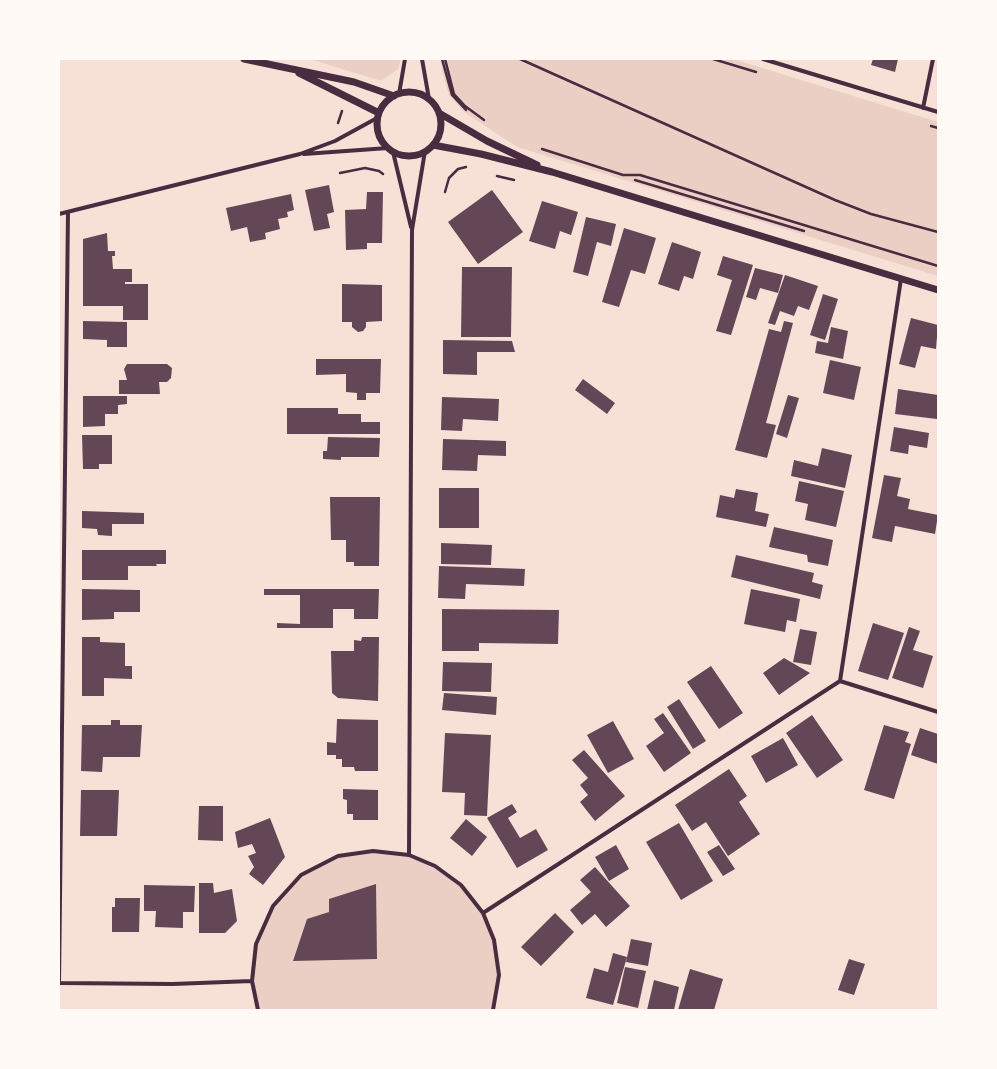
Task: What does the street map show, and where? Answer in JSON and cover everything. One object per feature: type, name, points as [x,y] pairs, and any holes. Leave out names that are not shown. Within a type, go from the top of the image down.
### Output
[{"type":"street","points":[[244,59],[354,82],[396,95]]},
{"type":"street","points":[[396,95],[406,59]]},
{"type":"street","points":[[422,59],[429,99],[439,113],[487,141],[552,172]]},
{"type":"street","points":[[763,59],[938,112]]},
{"type":"street","points":[[923,108],[933,59]]},
{"type":"street","points":[[288,68],[378,115]]},
{"type":"street","points":[[412,230],[391,150],[379,135],[378,115],[382,106],[396,95],[409,92],[419,94],[429,99]]},
{"type":"street","points":[[300,154],[391,150],[403,155],[414,156],[425,152],[433,144],[440,129],[439,113]]},
{"type":"street","points":[[59,214],[300,154],[335,141],[378,115]]},
{"type":"street","points":[[433,144],[481,154],[552,172],[938,290]]},
{"type":"street","points":[[409,855],[412,230],[425,152]]},
{"type":"street","points":[[68,212],[59,983],[173,984],[252,981]]},
{"type":"street","points":[[483,913],[840,682],[902,279]]},
{"type":"street","points":[[840,682],[938,712]]},
{"type":"street","points":[[258,1010],[252,981],[256,944],[273,906],[301,875],[338,856],[373,851],[409,855],[435,866],[461,885],[483,913],[494,940],[499,975],[493,1010]]},
{"type":"path","points":[[444,59],[452,95],[464,108],[487,124]]},
{"type":"path","points":[[520,59],[835,200],[871,214],[938,232]]},
{"type":"path","points":[[337,126],[344,107]]},
{"type":"path","points":[[535,147],[623,175],[640,175],[938,266]]},
{"type":"path","points":[[540,152],[623,178]]},
{"type":"path","points":[[445,192],[448,178],[458,169],[468,167]]},
{"type":"path","points":[[340,173],[365,168],[380,171],[385,175]]},
{"type":"path","points":[[494,175],[514,180]]},
{"type":"shaded area","points":[[310,59],[401,59],[398,69],[381,81]]},
{"type":"shaded area","points":[[441,59],[733,59],[938,122],[938,276],[517,147],[464,112],[449,95],[442,71]]},
{"type":"shaded area","points":[[373,851],[409,855],[435,866],[461,885],[483,913],[494,940],[499,975],[493,1010],[258,1010],[252,981],[256,944],[273,906],[301,875],[338,856]]},
{"type":"building","points":[[873,59],[898,59],[895,72],[871,65]]},
{"type":"building","points":[[329,185],[334,212],[327,214],[330,228],[314,231],[305,190]]},
{"type":"building","points":[[492,190],[523,232],[478,264],[448,222]]},
{"type":"building","points":[[367,192],[383,192],[382,243],[367,243],[367,249],[346,250],[345,210],[366,209]]},
{"type":"building","points":[[291,194],[294,210],[287,212],[288,217],[278,219],[280,229],[265,233],[266,239],[250,242],[247,227],[231,231],[226,208]]},
{"type":"building","points":[[542,201],[578,212],[571,235],[560,231],[555,249],[529,241]]},
{"type":"building","points":[[586,217],[616,224],[611,246],[597,242],[588,276],[573,272]]},
{"type":"building","points":[[624,228],[656,238],[645,274],[631,270],[619,307],[602,302]]},
{"type":"building","points":[[107,233],[108,251],[115,251],[115,256],[112,256],[113,269],[132,269],[132,282],[125,282],[125,284],[148,284],[148,320],[123,320],[123,306],[83,306],[83,239]]},
{"type":"building","points":[[672,242],[701,252],[693,279],[684,276],[679,291],[658,284]]},
{"type":"building","points":[[723,256],[753,265],[731,335],[716,331],[732,280],[717,275]]},
{"type":"building","points":[[462,267],[512,267],[511,337],[461,337]]},
{"type":"building","points":[[755,268],[783,275],[778,293],[760,288],[756,300],[746,297]]},
{"type":"building","points":[[785,275],[818,286],[809,310],[798,306],[794,316],[780,311],[775,325],[768,323]]},
{"type":"building","points":[[342,284],[382,285],[382,321],[366,322],[366,327],[363,331],[358,332],[352,327],[352,322],[342,322]]},
{"type":"building","points":[[823,294],[838,299],[825,340],[810,335]]},
{"type":"building","points":[[911,318],[938,325],[936,349],[921,346],[915,368],[899,364]]},
{"type":"building","points":[[83,321],[127,322],[127,347],[107,347],[107,340],[83,339]]},
{"type":"building","points":[[784,321],[793,323],[766,423],[776,425],[767,458],[735,450],[769,329],[781,332]]},
{"type":"building","points":[[831,327],[848,331],[843,359],[815,353],[817,341],[828,343]]},
{"type":"building","points":[[443,340],[512,341],[515,352],[477,352],[477,375],[443,374]]},
{"type":"building","points":[[316,359],[381,359],[380,393],[366,393],[366,400],[357,400],[357,393],[346,392],[346,374],[316,375]]},
{"type":"building","points":[[830,360],[861,367],[854,400],[823,393]]},
{"type":"building","points":[[127,364],[167,364],[172,368],[171,378],[167,382],[159,382],[160,394],[119,394],[119,380],[127,380],[124,369]]},
{"type":"building","points":[[583,379],[615,403],[607,414],[575,390]]},
{"type":"building","points":[[898,389],[938,395],[937,419],[895,414]]},
{"type":"building","points":[[788,395],[799,398],[787,438],[776,434]]},
{"type":"building","points":[[83,396],[127,396],[127,404],[118,405],[118,414],[105,414],[105,426],[83,427]]},
{"type":"building","points":[[442,397],[499,399],[498,421],[463,419],[462,431],[441,430]]},
{"type":"building","points":[[287,408],[338,408],[338,414],[361,414],[361,422],[380,422],[380,434],[287,434]]},
{"type":"building","points":[[894,427],[929,433],[927,448],[909,445],[908,454],[890,451]]},
{"type":"building","points":[[82,435],[112,435],[112,464],[99,464],[99,469],[83,469]]},
{"type":"building","points":[[328,437],[380,438],[379,457],[341,457],[341,460],[323,459],[323,451],[327,451]]},
{"type":"building","points":[[443,439],[506,441],[506,456],[478,455],[477,471],[442,470]]},
{"type":"building","points":[[822,448],[852,455],[845,488],[791,476],[794,460],[818,466]]},
{"type":"building","points":[[884,475],[901,478],[897,496],[910,499],[908,509],[938,515],[935,534],[895,526],[892,542],[872,538]]},
{"type":"building","points":[[799,481],[844,491],[836,527],[805,520],[808,504],[795,501]]},
{"type":"building","points":[[439,488],[479,488],[479,528],[439,528]]},
{"type":"building","points":[[736,489],[758,493],[755,511],[769,514],[766,527],[716,517],[720,495],[734,498]]},
{"type":"building","points":[[330,497],[380,497],[379,566],[354,566],[354,562],[346,562],[346,540],[331,540]]},
{"type":"building","points":[[82,511],[144,513],[144,524],[112,524],[112,536],[98,535],[97,529],[82,528]]},
{"type":"building","points":[[774,527],[833,540],[828,566],[808,562],[807,555],[769,547]]},
{"type":"building","points":[[441,543],[492,545],[491,565],[441,564]]},
{"type":"building","points":[[82,550],[166,550],[166,564],[156,564],[157,566],[128,566],[128,580],[82,580]]},
{"type":"building","points":[[736,555],[814,573],[812,582],[823,585],[820,599],[731,577]]},
{"type":"building","points":[[439,566],[525,569],[524,586],[466,584],[465,599],[438,598]]},
{"type":"building","points":[[82,589],[140,590],[140,612],[114,612],[114,619],[82,620]]},
{"type":"building","points":[[264,589],[379,589],[378,619],[354,619],[354,609],[333,609],[333,628],[277,628],[277,623],[300,624],[300,595],[264,595]]},
{"type":"building","points":[[751,589],[800,599],[796,622],[787,620],[785,632],[744,624]]},
{"type":"building","points":[[442,609],[559,610],[558,644],[479,643],[479,651],[442,651]]},
{"type":"building","points":[[873,623],[904,633],[888,680],[858,671]]},
{"type":"building","points":[[909,627],[920,631],[913,650],[933,656],[923,688],[892,678]]},
{"type":"building","points":[[800,629],[817,632],[811,665],[793,662]]},
{"type":"building","points":[[82,637],[100,637],[100,642],[125,643],[125,666],[132,666],[132,679],[104,678],[104,696],[82,696]]},
{"type":"building","points":[[362,637],[379,637],[378,701],[338,698],[332,693],[331,651],[354,651],[354,640],[361,641]]},
{"type":"building","points":[[784,658],[810,673],[779,695],[763,673]]},
{"type":"building","points":[[443,662],[492,663],[491,692],[442,691]]},
{"type":"building","points":[[711,666],[743,713],[719,729],[687,682]]},
{"type":"building","points":[[444,693],[497,697],[496,715],[442,710]]},
{"type":"building","points":[[679,699],[706,741],[693,749],[667,707]]},
{"type":"building","points":[[663,713],[691,753],[664,772],[646,746],[664,733],[654,719]]},
{"type":"building","points":[[812,715],[843,760],[817,778],[786,733]]},
{"type":"building","points":[[337,719],[378,720],[378,771],[355,771],[354,767],[342,767],[342,759],[336,759],[336,755],[327,755],[327,742],[336,743]]},
{"type":"building","points":[[111,720],[120,720],[120,725],[142,725],[140,757],[103,757],[102,772],[81,771],[82,725],[111,725]]},
{"type":"building","points":[[613,721],[634,759],[608,773],[587,735]]},
{"type":"building","points":[[884,725],[909,732],[905,742],[911,744],[894,799],[864,790]]},
{"type":"building","points":[[920,728],[938,734],[938,764],[911,755]]},
{"type":"building","points":[[445,733],[491,735],[487,816],[464,815],[465,793],[442,792]]},
{"type":"building","points":[[783,738],[798,765],[766,783],[751,756]]},
{"type":"building","points":[[584,750],[625,796],[595,821],[580,802],[588,795],[580,785],[588,778],[572,760]]},
{"type":"building","points":[[729,769],[747,796],[739,802],[760,834],[728,856],[706,822],[692,831],[675,805]]},
{"type":"building","points":[[343,789],[378,790],[378,820],[353,820],[353,814],[347,814],[347,800],[343,799]]},
{"type":"building","points":[[81,790],[119,790],[117,836],[80,836]]},
{"type":"building","points":[[512,804],[517,812],[508,818],[520,838],[536,829],[548,850],[517,868],[487,818]]},
{"type":"building","points":[[199,806],[223,806],[223,841],[198,840]]},
{"type":"building","points":[[270,818],[285,857],[263,885],[249,874],[254,867],[248,856],[256,853],[252,844],[238,848],[235,832]]},
{"type":"building","points":[[466,819],[487,837],[472,856],[450,838]]},
{"type":"building","points":[[679,823],[713,881],[681,900],[646,842]]},
{"type":"building","points":[[616,845],[629,869],[609,881],[595,857]]},
{"type":"building","points":[[719,845],[735,869],[723,876],[707,852]]},
{"type":"building","points":[[595,867],[630,906],[606,927],[595,914],[582,925],[570,910],[591,892],[580,880]]},
{"type":"building","points":[[199,883],[213,883],[214,893],[232,889],[237,921],[225,933],[199,933]]},
{"type":"building","points":[[376,884],[377,959],[293,961],[307,919],[329,912],[329,899]]},
{"type":"building","points":[[144,885],[195,886],[194,912],[183,912],[183,928],[155,927],[156,911],[144,911]]},
{"type":"building","points":[[115,898],[140,898],[139,932],[112,932],[112,907],[115,907]]},
{"type":"building","points":[[555,913],[574,932],[541,966],[521,947]]},
{"type":"building","points":[[631,939],[652,943],[648,966],[626,962]]},
{"type":"building","points":[[613,953],[627,957],[613,1005],[586,998],[594,968],[608,972]]},
{"type":"building","points":[[849,959],[865,964],[854,995],[838,990]]},
{"type":"building","points":[[625,967],[646,971],[638,1008],[617,1003]]},
{"type":"building","points":[[690,969],[723,979],[714,1010],[678,1010]]},
{"type":"building","points":[[654,980],[679,987],[674,1010],[647,1010]]}]
